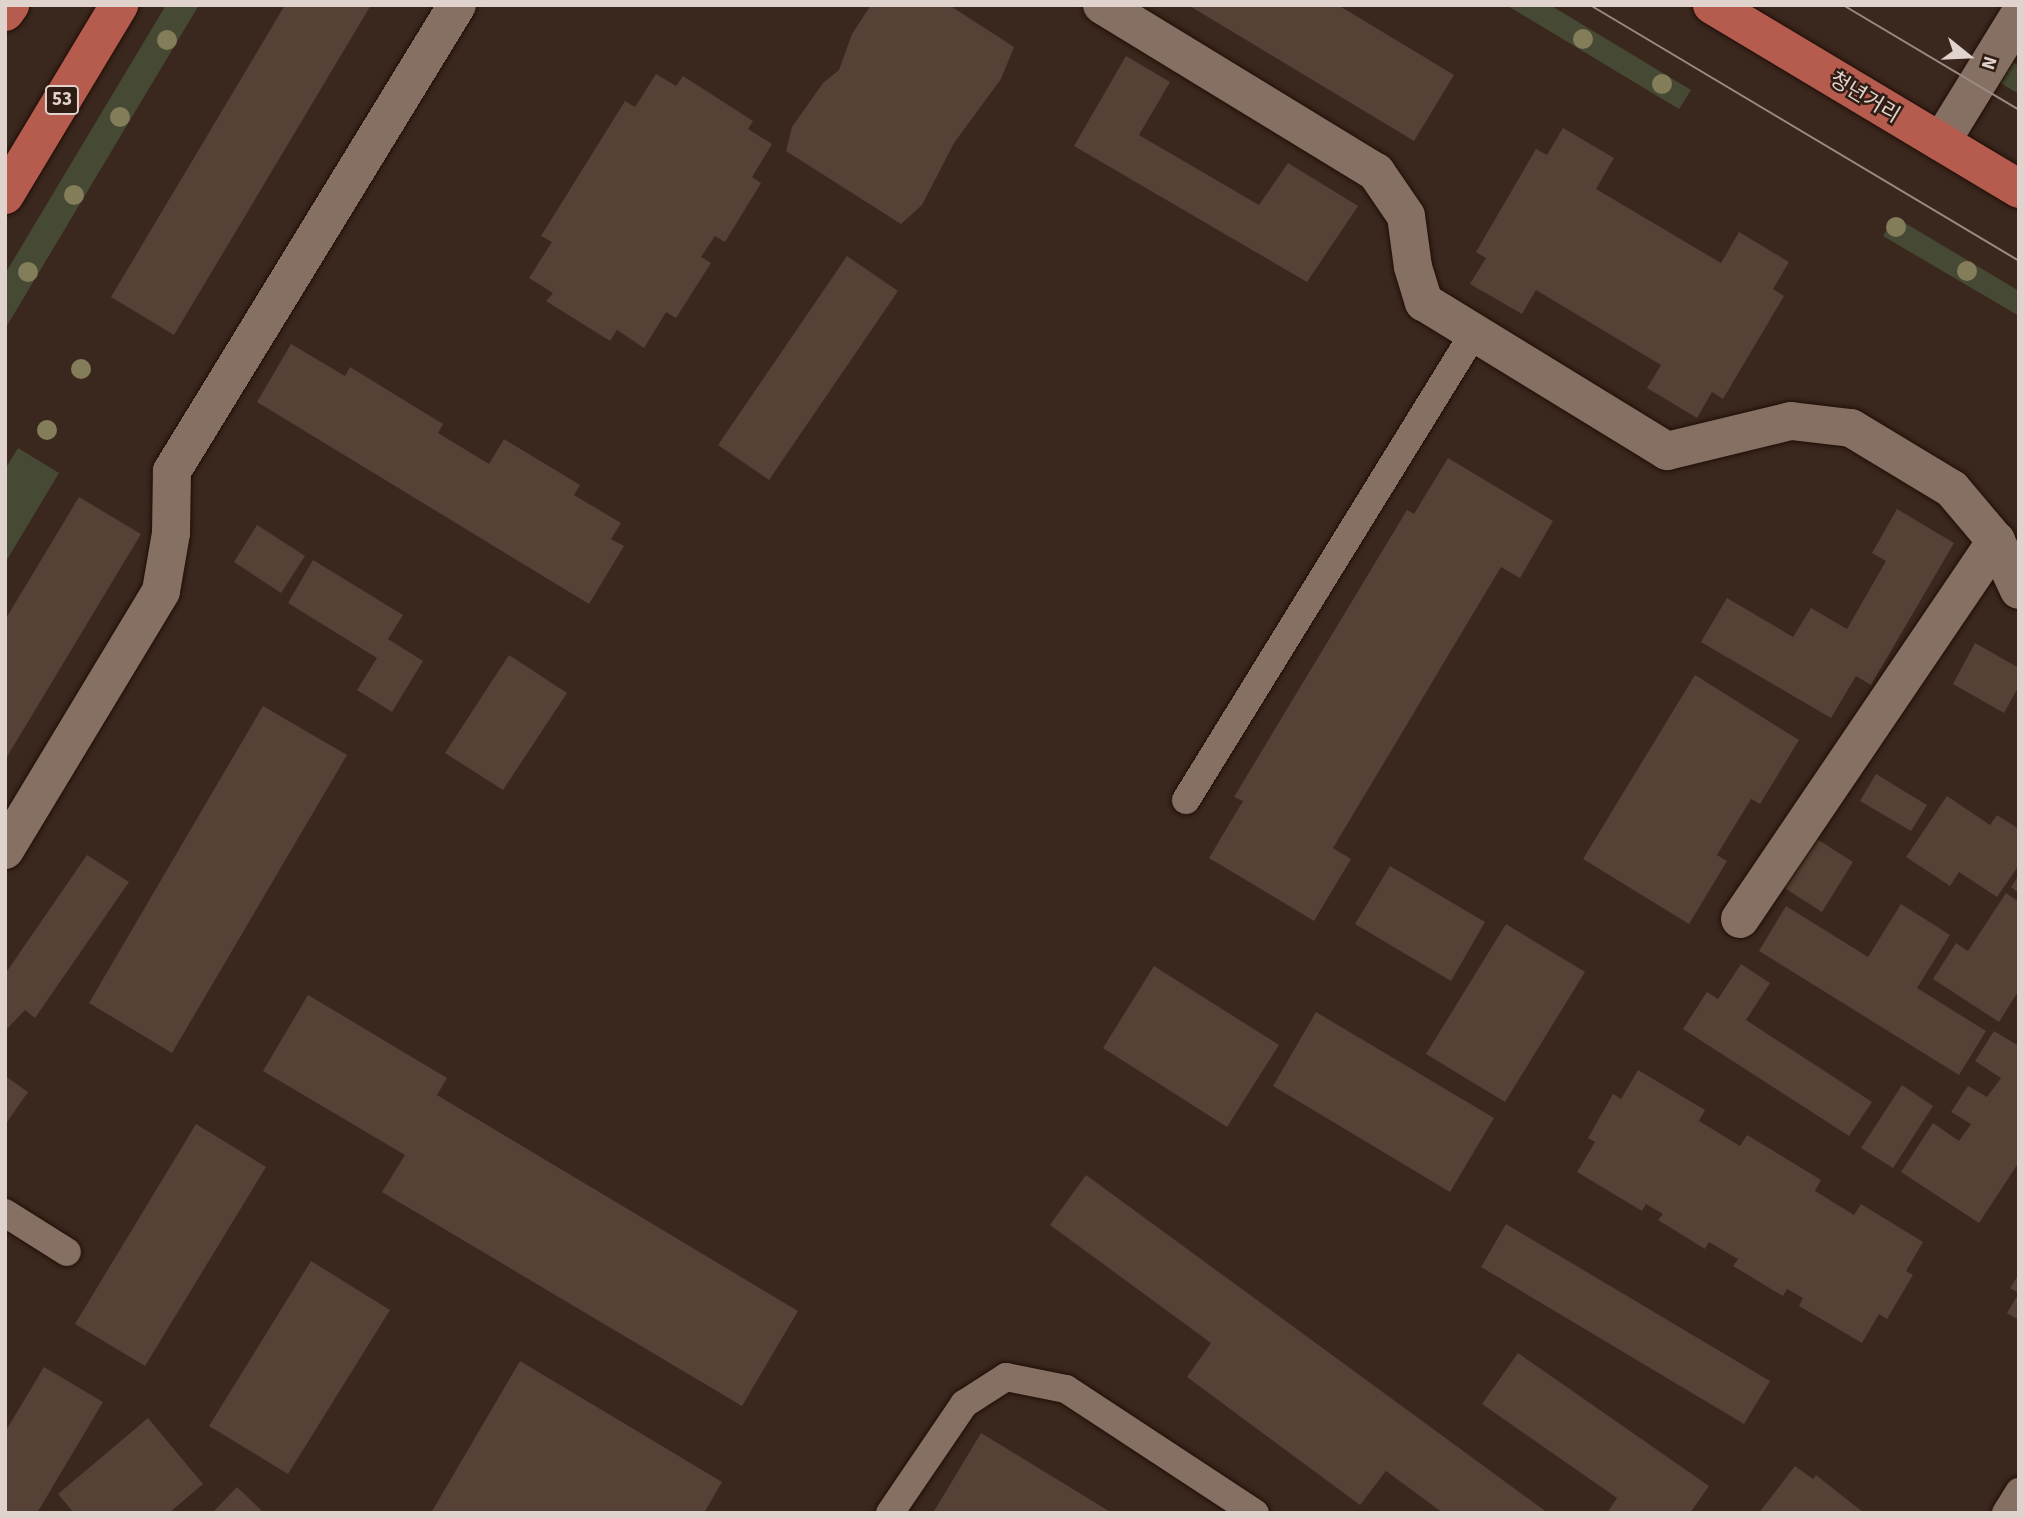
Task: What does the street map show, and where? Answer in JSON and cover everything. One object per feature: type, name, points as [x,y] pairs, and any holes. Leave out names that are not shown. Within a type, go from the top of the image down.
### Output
[{"type":"main road","points":[[5,12],[9,5]]},
{"type":"main road","name":"53","points":[[5,195],[119,5]]},
{"type":"main road","name":"청년거리","points":[[1712,5],[2019,189]]},
{"type":"street","points":[[5,850],[161,591],[171,533],[172,471],[457,5]]},
{"type":"street","points":[[1102,5],[1376,172],[1406,216],[1413,267],[1424,302],[1667,451],[1791,421],[1851,428],[1952,489],[1996,541],[2019,590]]},
{"type":"street","points":[[1941,142],[2019,15]]},
{"type":"street","points":[[1740,919],[1996,541]]},
{"type":"lane","points":[[1186,800],[1474,332]]},
{"type":"lane","points":[[5,1213],[67,1252]]},
{"type":"lane","points":[[890,1513],[964,1404],[1006,1377],[1066,1388],[1255,1513]]},
{"type":"lane","points":[[2006,1513],[2019,1492]]},
{"type":"green space","points":[[166,5],[199,5],[5,329],[5,274]]},
{"type":"green space","points":[[1506,5],[1550,5],[1691,90],[1679,109]]},
{"type":"green space","points":[[2001,55],[2019,66],[2019,94],[1989,76]]},
{"type":"green space","points":[[1895,217],[2019,291],[2019,316],[1883,236]]},
{"type":"green space","points":[[18,448],[59,473],[5,563],[5,469]]},
{"type":"building","points":[[285,5],[371,5],[174,335],[111,297]]},
{"type":"building","points":[[871,5],[949,5],[1014,47],[1001,79],[954,143],[922,205],[901,224],[786,151],[792,127],[823,83],[839,70],[852,34]]},
{"type":"building","points":[[1188,5],[1338,5],[1454,75],[1414,141]]},
{"type":"building","points":[[1126,56],[1170,82],[1139,135],[1259,205],[1288,163],[1358,206],[1307,282],[1074,146]]},
{"type":"building","points":[[656,74],[676,86],[683,76],[753,121],[748,129],[772,144],[752,177],[761,183],[725,242],[715,236],[701,257],[711,263],[676,318],[666,312],[644,348],[617,330],[610,341],[546,301],[553,293],[529,278],[552,242],[541,236],[625,101],[635,107]]},
{"type":"building","points":[[1563,128],[1614,158],[1596,189],[1721,263],[1739,232],[1789,262],[1773,289],[1784,296],[1723,399],[1712,392],[1697,418],[1647,388],[1661,365],[1536,290],[1522,314],[1470,284],[1486,258],[1476,252],[1536,149],[1547,155]]},
{"type":"building","points":[[847,256],[898,291],[769,480],[718,445]]},
{"type":"building","points":[[291,344],[345,376],[350,367],[443,424],[438,433],[489,464],[504,439],[580,485],[574,495],[621,523],[611,539],[624,546],[589,604],[257,402]]},
{"type":"building","points":[[1448,458],[1553,521],[1520,578],[1501,567],[1333,848],[1351,859],[1314,921],[1209,858],[1243,801],[1234,797],[1407,510],[1414,514]]},
{"type":"building","points":[[79,497],[141,534],[5,760],[5,620]]},
{"type":"building","points":[[1897,509],[1954,543],[1871,685],[1856,676],[1831,718],[1701,642],[1727,598],[1793,637],[1811,608],[1847,629],[1886,561],[1872,553]]},
{"type":"building","points":[[257,525],[305,556],[281,593],[234,562]]},
{"type":"building","points":[[313,560],[403,615],[388,639],[423,661],[392,712],[357,690],[377,658],[288,603]]},
{"type":"building","points":[[1975,643],[2019,668],[2019,686],[2004,713],[1953,684]]},
{"type":"building","points":[[509,655],[567,693],[503,790],[445,753]]},
{"type":"building","points":[[1695,675],[1799,740],[1760,804],[1751,799],[1717,855],[1727,861],[1689,924],[1583,859]]},
{"type":"building","points":[[263,706],[347,755],[172,1053],[89,1003]]},
{"type":"building","points":[[1876,774],[1927,805],[1911,831],[1860,801]]},
{"type":"building","points":[[1947,796],[1990,825],[1997,815],[2019,829],[2019,865],[1997,897],[1959,872],[1950,886],[1906,857]]},
{"type":"building","points":[[1809,834],[1853,862],[1822,912],[1777,883]]},
{"type":"building","points":[[87,855],[129,882],[35,1018],[25,1010],[5,1031],[5,974]]},
{"type":"building","points":[[1390,866],[1485,922],[1451,981],[1355,924]]},
{"type":"building","points":[[2019,875],[2019,893],[2011,887]]},
{"type":"building","points":[[2006,893],[2019,902],[2019,990],[1999,1022],[1933,979],[1956,943],[1968,951]]},
{"type":"building","points":[[1901,904],[1950,935],[1917,988],[1986,1031],[1959,1075],[1759,951],[1786,906],[1868,957]]},
{"type":"building","points":[[1506,924],[1585,972],[1505,1102],[1426,1054]]},
{"type":"building","points":[[1741,964],[1770,983],[1746,1020],[1872,1102],[1849,1136],[1683,1029],[1707,992],[1718,999]]},
{"type":"building","points":[[1154,966],[1279,1045],[1227,1127],[1103,1048]]},
{"type":"building","points":[[308,995],[447,1078],[437,1095],[798,1311],[742,1406],[382,1192],[405,1155],[263,1071]]},
{"type":"building","points":[[1316,1012],[1494,1118],[1450,1192],[1273,1086]]},
{"type":"building","points":[[1994,1031],[2019,1046],[2019,1162],[1979,1223],[1901,1172],[1933,1123],[1959,1141],[1971,1124],[1951,1112],[1968,1086],[1987,1097],[2001,1078],[1975,1061]]},
{"type":"building","points":[[1638,1070],[1705,1110],[1699,1121],[1740,1146],[1747,1135],[1821,1180],[1815,1191],[1854,1215],[1861,1204],[1923,1242],[1906,1271],[1913,1275],[1887,1319],[1879,1314],[1862,1343],[1799,1306],[1803,1298],[1787,1289],[1783,1296],[1733,1266],[1738,1259],[1709,1242],[1705,1249],[1658,1220],[1663,1214],[1646,1204],[1642,1211],[1577,1172],[1595,1142],[1588,1138],[1613,1094],[1621,1099]]},
{"type":"building","points":[[5,1076],[28,1092],[5,1125]]},
{"type":"building","points":[[1902,1085],[1933,1106],[1893,1168],[1861,1148]]},
{"type":"building","points":[[196,1124],[266,1167],[145,1366],[75,1324]]},
{"type":"building","points":[[1086,1175],[1548,1513],[1443,1513],[1386,1471],[1360,1505],[1187,1377],[1211,1343],[1050,1225]]},
{"type":"building","points":[[1506,1224],[1770,1381],[1744,1424],[1481,1267]]},
{"type":"building","points":[[311,1261],[390,1310],[288,1474],[209,1426]]},
{"type":"building","points":[[2019,1274],[2019,1293],[2010,1288]]},
{"type":"building","points":[[2019,1293],[2019,1320],[2007,1313]]},
{"type":"building","points":[[1518,1353],[1709,1486],[1690,1513],[1607,1513],[1617,1498],[1482,1404]]},
{"type":"building","points":[[520,1361],[722,1482],[704,1513],[431,1513]]},
{"type":"building","points":[[44,1367],[103,1402],[37,1513],[5,1513],[5,1432]]},
{"type":"building","points":[[148,1418],[203,1484],[169,1513],[74,1513],[58,1494]]},
{"type":"building","points":[[981,1433],[1112,1513],[933,1513]]},
{"type":"building","points":[[1795,1466],[1813,1479],[1816,1475],[1864,1513],[1759,1513]]},
{"type":"building","points":[[237,1487],[264,1513],[212,1513]]},
{"type":"tram line","points":[[1590,5],[2019,261]]},
{"type":"tram line","points":[[1843,5],[2019,110]]}]
